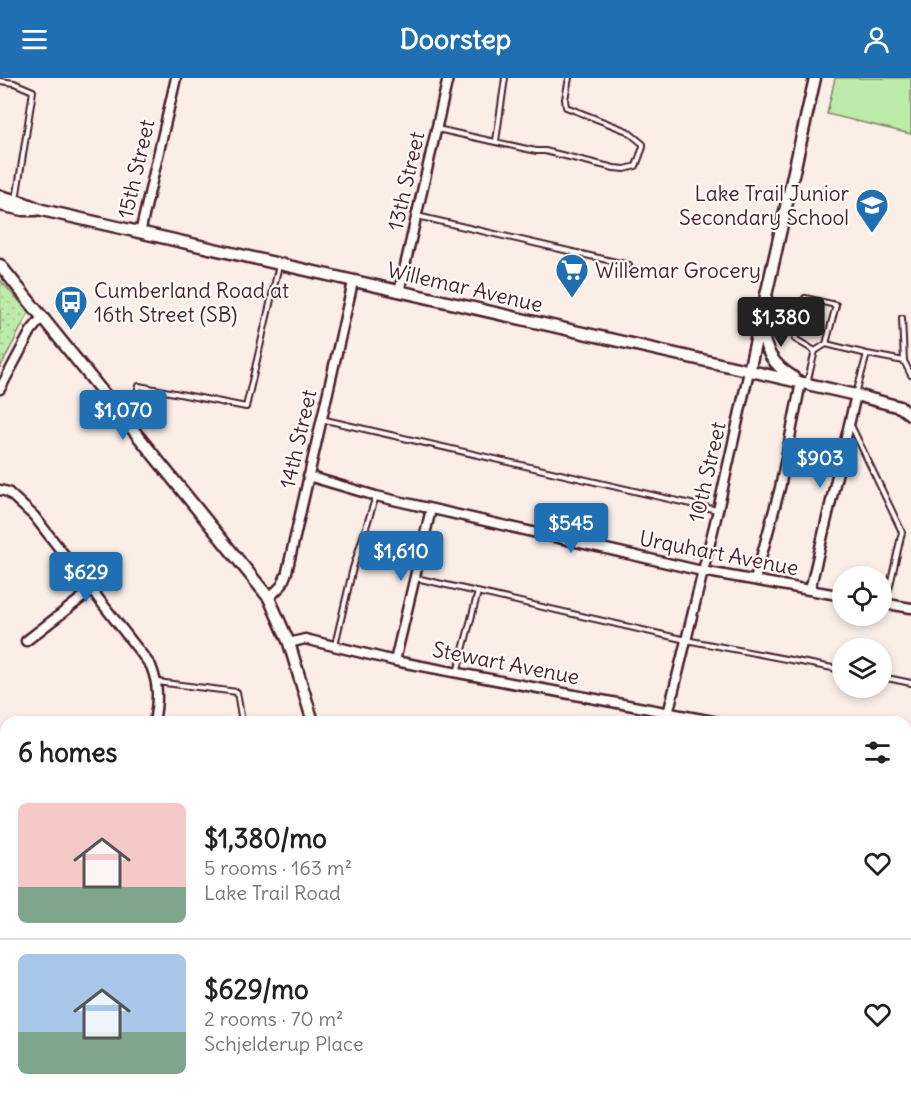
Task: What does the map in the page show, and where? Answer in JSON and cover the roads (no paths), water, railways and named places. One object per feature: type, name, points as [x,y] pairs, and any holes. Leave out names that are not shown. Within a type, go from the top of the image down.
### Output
[{"type":"street","name":"15th Street","points":[[140,232],[176,78]]},
{"type":"street","name":"13th Street","points":[[399,292],[448,78]]},
{"type":"street","points":[[749,371],[815,78]]},
{"type":"street","name":"Willemar Avenue","points":[[0,196],[42,210],[279,265],[802,382],[900,407],[911,415]]},
{"type":"street","name":"Willemar Avenue","points":[[0,205],[23,210],[42,210]]},
{"type":"street","points":[[0,265],[269,598],[289,643],[311,716]]},
{"type":"street","name":"14th Street","points":[[269,598],[282,585],[287,572],[353,282]]},
{"type":"street","points":[[0,389],[31,331],[43,316]]},
{"type":"street","points":[[755,580],[780,488],[802,382],[778,367],[767,352],[763,342],[761,318]]},
{"type":"street","name":"10th Street","points":[[667,716],[718,510],[749,371]]},
{"type":"street","points":[[810,590],[856,395]]},
{"type":"street","name":"Urquhart Avenue","points":[[308,476],[375,496],[702,571],[832,594]]},
{"type":"street","points":[[0,490],[8,492],[34,516],[151,666],[157,681],[158,701],[155,716]]},
{"type":"street","points":[[395,661],[431,509]]},
{"type":"street","points":[[27,641],[92,590]]},
{"type":"street","points":[[892,604],[911,608]]},
{"type":"street","name":"Stewart Avenue","points":[[289,643],[305,639],[395,661],[662,716]]},
{"type":"lane","points":[[496,141],[505,78]]},
{"type":"lane","points":[[437,129],[600,163],[614,168],[625,169],[636,166],[643,147],[635,137],[627,131],[566,107],[566,89],[569,78]]},
{"type":"lane","points":[[0,81],[14,83],[33,91],[16,200]]},
{"type":"lane","points":[[416,216],[629,265]]},
{"type":"lane","points":[[127,423],[139,386],[246,407],[279,265]]},
{"type":"lane","points":[[802,382],[815,351],[826,344],[836,305],[805,298],[795,339],[815,351]]},
{"type":"lane","points":[[902,318],[904,361],[911,375]]},
{"type":"lane","points":[[826,344],[904,361]]},
{"type":"lane","points":[[856,395],[867,354]]},
{"type":"lane","points":[[321,419],[718,510]]},
{"type":"lane","points":[[849,420],[902,532],[892,571]]},
{"type":"lane","points":[[335,645],[353,568],[375,496]]},
{"type":"lane","points":[[416,578],[686,640],[832,668]]},
{"type":"lane","points":[[457,673],[477,592]]},
{"type":"lane","points":[[892,680],[911,683]]},
{"type":"lane","points":[[157,681],[237,692],[241,716]]},
{"type":"place","name":"Lake Trail Junior Secondary School","points":[[872,234]]},
{"type":"place","name":"Willemar Grocery","points":[[572,299]]},
{"type":"place","name":"Cumberland Road at 16th Street (SB)","points":[[71,331]]}]
